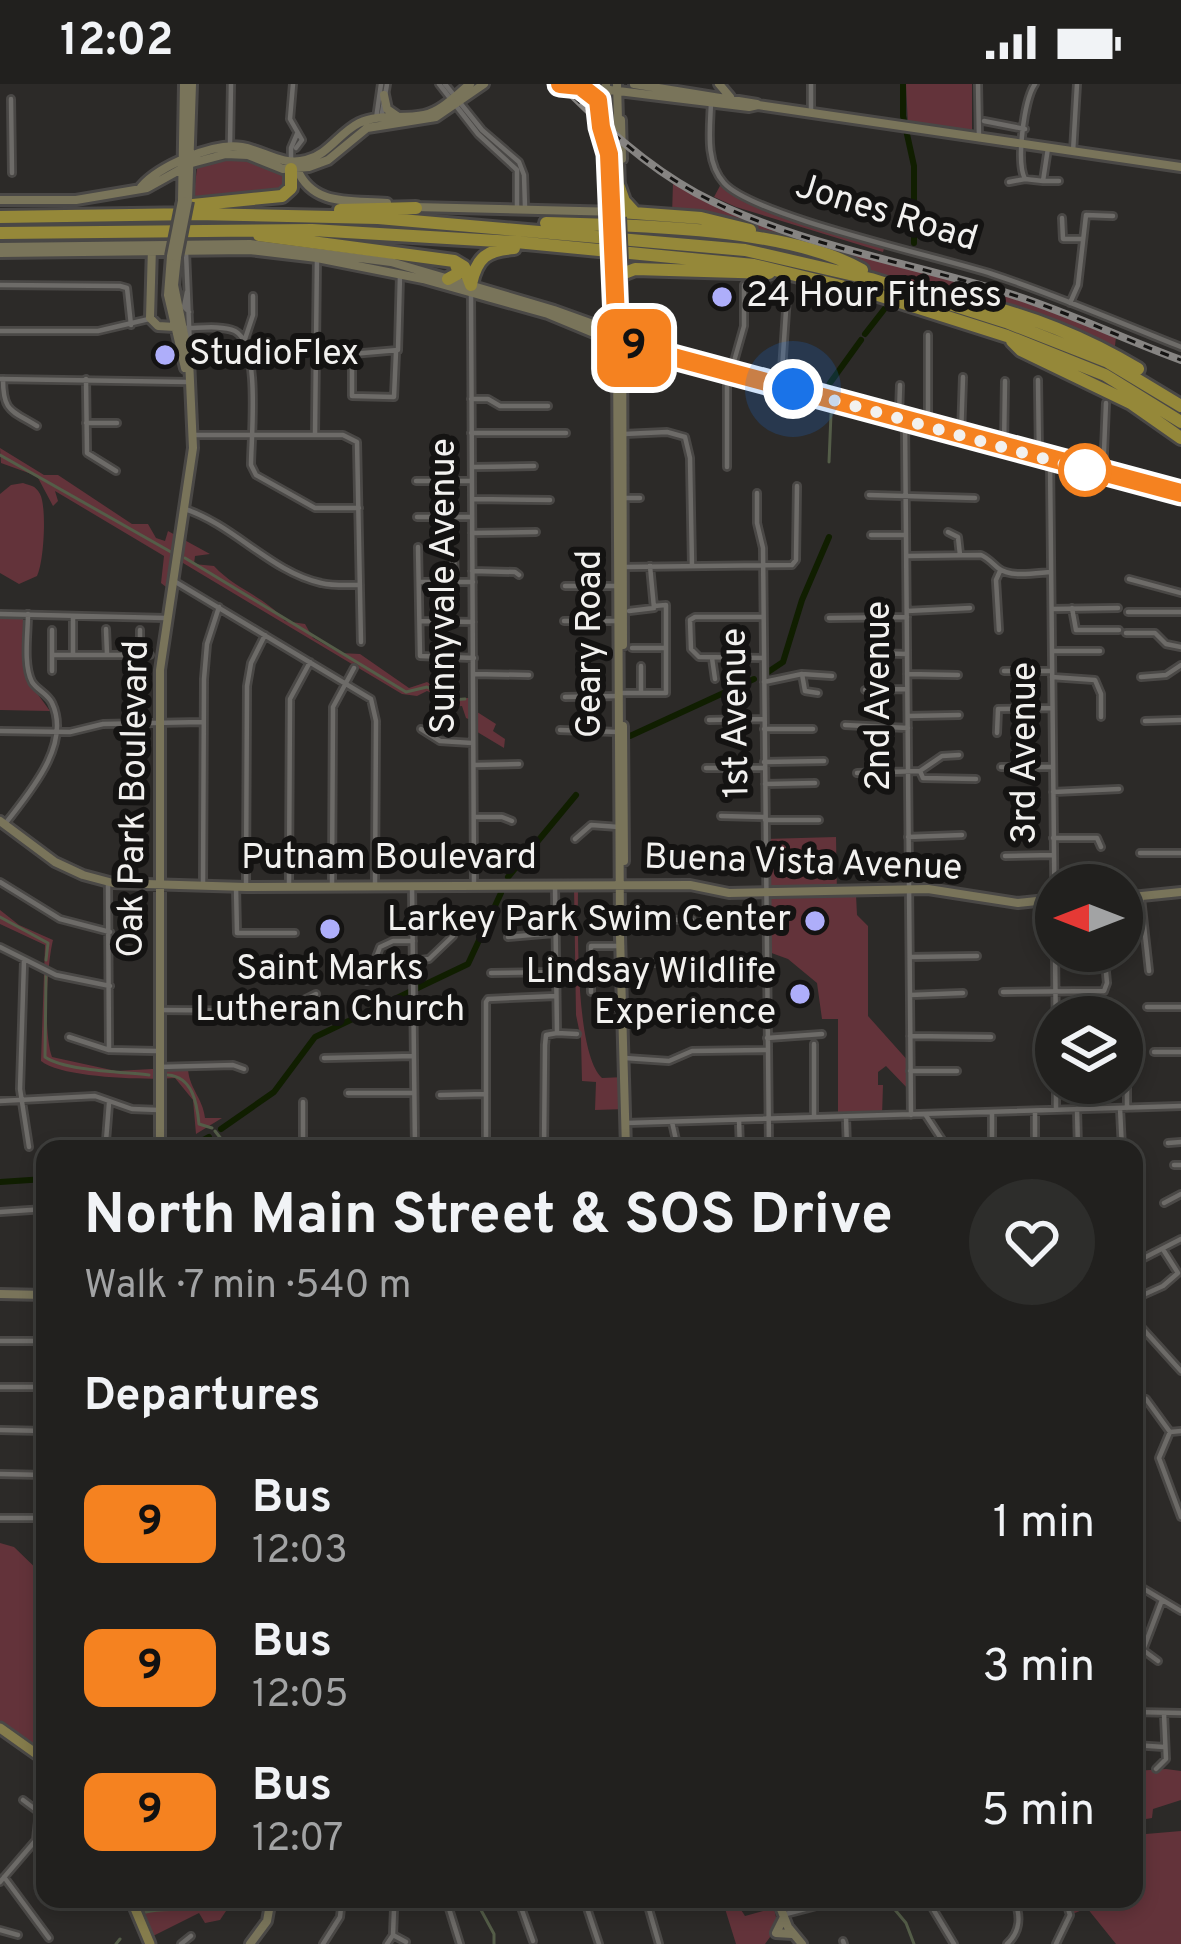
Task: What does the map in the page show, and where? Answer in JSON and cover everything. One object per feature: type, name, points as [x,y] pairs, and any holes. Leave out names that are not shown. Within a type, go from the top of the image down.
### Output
[{"type":"highway","points":[[132,214],[282,196],[291,188],[294,165]]},
{"type":"highway","points":[[616,185],[623,201],[619,214],[725,223],[858,268],[882,290]]},
{"type":"highway","points":[[318,215],[349,208],[416,208]]},
{"type":"highway","points":[[0,217],[318,215],[491,226],[745,250],[871,279]]},
{"type":"highway","points":[[491,226],[554,223],[686,230],[734,234],[807,250]]},
{"type":"highway","points":[[0,230],[265,224],[449,232],[744,258],[882,290]]},
{"type":"highway","points":[[0,230],[248,229],[544,244],[722,260],[994,307],[1114,355],[1181,396]]},
{"type":"highway","points":[[248,229],[262,236],[454,261],[464,267],[471,289]]},
{"type":"highway","points":[[471,289],[476,265],[492,250],[544,244]]},
{"type":"highway","points":[[448,279],[459,273],[454,261]]},
{"type":"highway","points":[[619,267],[796,273]]},
{"type":"highway","points":[[907,295],[1115,380],[1181,422]]},
{"type":"highway","points":[[907,295],[1018,335],[1027,344]]},
{"type":"highway","points":[[907,295],[1077,348],[1181,406]]},
{"type":"highway","points":[[1007,336],[1021,350],[1131,403],[1181,438]]},
{"type":"main road","points":[[188,84],[188,162]]},
{"type":"main road","points":[[165,179],[188,162],[232,153],[294,165],[322,153],[355,125],[426,114],[455,101],[470,84]]},
{"type":"main road","points":[[379,120],[424,122],[484,84]]},
{"type":"main road","points":[[560,84],[713,93],[758,105],[1181,167]]},
{"type":"main road","points":[[634,84],[713,93],[758,105]]},
{"type":"main road","points":[[580,86],[598,100],[616,185],[619,340]]},
{"type":"main road","points":[[606,87],[609,154]]},
{"type":"main road","points":[[591,212],[616,185],[624,136],[617,87]]},
{"type":"main road","points":[[384,95],[387,109],[398,117]]},
{"type":"main road","points":[[141,187],[143,182],[230,146],[294,165],[305,185],[321,197],[416,208],[619,214]]},
{"type":"main road","name":"Oak Park Boulevard","points":[[185,201],[188,162]]},
{"type":"main road","name":"Oak Park Boulevard","points":[[188,162],[180,253],[167,286],[189,359],[188,382]]},
{"type":"main road","points":[[0,200],[76,200],[178,178],[184,186]]},
{"type":"main road","points":[[152,248],[151,318],[158,326],[180,326]]},
{"type":"main road","points":[[0,250],[249,250],[391,262],[680,362],[690,360],[1181,496]]},
{"type":"main road","points":[[317,254],[585,321],[606,322],[614,306]]},
{"type":"main road","points":[[619,267],[614,306],[619,340]]},
{"type":"main road","points":[[152,302],[156,319],[180,326]]},
{"type":"main road","points":[[585,321],[619,340]]},
{"type":"main road","name":"Oak Park Boulevard","points":[[160,1140],[158,723],[165,618],[193,435],[180,326]]},
{"type":"main road","name":"Geary Road","points":[[619,340],[626,1140]]},
{"type":"main road","name":"Geary Road","points":[[621,567],[621,621]]},
{"type":"main road","name":"Geary Road","points":[[620,694],[622,946]]},
{"type":"main road","points":[[2,822],[55,862],[108,883]]},
{"type":"main road","name":"Putnam Boulevard","points":[[108,883],[622,885]]},
{"type":"main road","name":"Buena Vista Avenue","points":[[622,885],[690,885],[729,893],[947,890],[1018,903],[1035,901]]},
{"type":"main road","points":[[1143,898],[1181,892]]},
{"type":"main road","points":[[0,1294],[36,1295]]},
{"type":"main road","points":[[0,1726],[36,1751]]},
{"type":"main road","points":[[132,1908],[146,1944]]},
{"type":"main road","points":[[250,1944],[267,1922],[269,1908]]},
{"type":"main road","points":[[780,1908],[783,1916],[776,1933],[793,1934],[802,1944]]},
{"type":"street","points":[[230,146],[231,84]]},
{"type":"street","points":[[293,84],[294,165]]},
{"type":"street","points":[[379,120],[384,84]]},
{"type":"street","points":[[379,120],[384,84]]},
{"type":"street","points":[[442,84],[517,170],[519,204],[514,211]]},
{"type":"street","points":[[811,84],[811,112]]},
{"type":"street","points":[[978,84],[979,139]]},
{"type":"street","points":[[1025,179],[1019,155],[1025,101],[1035,84]]},
{"type":"street","points":[[1073,152],[1077,84]]},
{"type":"street","name":"Jones Road","points":[[713,93],[712,162],[718,176],[734,191],[806,220],[992,274],[1181,347]]},
{"type":"street","points":[[11,100],[12,173]]},
{"type":"street","points":[[455,101],[519,162],[524,206],[529,211]]},
{"type":"street","points":[[0,116],[11,116]]},
{"type":"street","points":[[981,120],[1025,129]]},
{"type":"street","points":[[294,165],[291,148],[297,133]]},
{"type":"street","points":[[1042,181],[1048,148]]},
{"type":"street","points":[[1009,182],[1059,181]]},
{"type":"street","points":[[1070,303],[1078,285],[1086,215],[1113,216]]},
{"type":"street","points":[[1062,218],[1063,239],[1083,239]]},
{"type":"street","name":"Oak Park Boulevard","points":[[180,253],[187,292],[184,307],[191,312],[180,326]]},
{"type":"street","points":[[315,435],[317,254]]},
{"type":"street","points":[[397,352],[353,352],[352,396],[394,398],[397,352],[400,275]]},
{"type":"street","points":[[0,285],[120,286],[130,295],[131,326]]},
{"type":"street","points":[[727,467],[729,371],[744,326],[743,286]]},
{"type":"street","name":"Sunnyvale Avenue","points":[[471,289],[474,886]]},
{"type":"street","points":[[253,296],[253,315],[244,340],[251,363],[251,465],[256,475],[315,508],[359,508]]},
{"type":"street","points":[[781,386],[787,296]]},
{"type":"street","points":[[0,331],[98,332],[151,318]]},
{"type":"street","points":[[180,326],[229,329],[244,340]]},
{"type":"street","points":[[928,335],[928,426]]},
{"type":"street","points":[[961,436],[963,377]]},
{"type":"street","points":[[37,426],[7,408],[1,379],[188,382]]},
{"type":"street","points":[[86,379],[87,453],[116,471]]},
{"type":"street","name":"3rd Avenue","points":[[1037,380],[1051,572],[1053,864]]},
{"type":"street","points":[[1004,447],[1005,381]]},
{"type":"street","name":"2nd Avenue","points":[[899,385],[906,535],[911,1115]]},
{"type":"street","points":[[471,399],[500,406],[548,406]]},
{"type":"street","points":[[1103,475],[1106,403]]},
{"type":"street","points":[[86,424],[117,423]]},
{"type":"street","points":[[620,434],[667,432],[685,437],[690,458],[692,566]]},
{"type":"street","points":[[471,434],[566,433]]},
{"type":"street","points":[[193,435],[343,435],[357,442],[361,641]]},
{"type":"street","points":[[472,467],[534,466]]},
{"type":"street","points":[[416,481],[472,481]]},
{"type":"street","points":[[621,567],[789,566],[795,562],[797,486]]},
{"type":"street","name":"1st Avenue","points":[[757,493],[763,566],[768,1140]]},
{"type":"street","points":[[869,495],[975,498]]},
{"type":"street","points":[[620,498],[640,498]]},
{"type":"street","points":[[472,499],[550,500]]},
{"type":"street","points":[[185,509],[206,516],[294,572],[322,583],[360,585]]},
{"type":"street","points":[[417,517],[472,517]]},
{"type":"street","points":[[472,533],[536,532]]},
{"type":"street","points":[[948,532],[958,537],[960,555]]},
{"type":"street","points":[[871,535],[906,535]]},
{"type":"street","points":[[418,547],[420,656],[474,658]]},
{"type":"street","points":[[454,555],[454,582]]},
{"type":"street","points":[[906,556],[982,555],[992,559],[1000,571]]},
{"type":"street","points":[[629,611],[651,611],[654,605],[650,566]]},
{"type":"street","points":[[472,571],[519,575]]},
{"type":"street","points":[[1000,571],[1051,572]]},
{"type":"street","points":[[999,630],[996,580],[1000,571]]},
{"type":"street","points":[[1130,579],[1181,593]]},
{"type":"street","points":[[174,581],[371,699],[376,721],[375,886]]},
{"type":"street","points":[[419,582],[473,582]]},
{"type":"street","points":[[565,586],[618,586]]},
{"type":"street","points":[[565,697],[666,693],[666,605],[654,605]]},
{"type":"street","points":[[202,886],[202,722],[207,644],[219,607]]},
{"type":"street","points":[[830,618],[970,608]]},
{"type":"street","points":[[1072,608],[1076,630],[1155,633],[1166,644],[1181,647]]},
{"type":"street","points":[[1052,609],[1118,608]]},
{"type":"street","points":[[1128,612],[1181,612]]},
{"type":"street","points":[[0,614],[165,618]]},
{"type":"street","points":[[2,822],[46,768],[54,732],[52,702],[30,677],[28,614]]},
{"type":"street","points":[[73,617],[73,655]]},
{"type":"street","points":[[763,617],[692,618],[689,625],[691,649],[699,657],[763,658]]},
{"type":"street","points":[[420,621],[473,622]]},
{"type":"street","points":[[564,621],[621,621]]},
{"type":"street","points":[[106,629],[106,655]]},
{"type":"street","points":[[52,630],[52,671]]},
{"type":"street","points":[[140,630],[140,655]]},
{"type":"street","points":[[265,634],[251,663],[247,686],[237,933],[296,933]]},
{"type":"street","points":[[632,648],[666,648]]},
{"type":"street","points":[[1052,651],[1100,651]]},
{"type":"street","points":[[871,653],[907,654]]},
{"type":"street","points":[[52,655],[149,655]]},
{"type":"street","points":[[712,658],[715,679]]},
{"type":"street","points":[[289,887],[290,699],[310,662]]},
{"type":"street","points":[[641,665],[641,693]]},
{"type":"street","points":[[1141,677],[1169,674],[1181,665]]},
{"type":"street","points":[[332,886],[333,707],[354,668]]},
{"type":"street","points":[[1004,671],[1095,680],[1101,694],[1100,717]]},
{"type":"street","points":[[474,674],[529,675]]},
{"type":"street","points":[[764,682],[802,674],[832,676]]},
{"type":"street","points":[[802,674],[805,691],[818,693]]},
{"type":"street","points":[[907,674],[958,675]]},
{"type":"street","points":[[866,690],[908,689]]},
{"type":"street","points":[[997,733],[998,709],[1052,708]]},
{"type":"street","points":[[908,716],[959,715]]},
{"type":"street","points":[[710,720],[765,719]]},
{"type":"street","points":[[1145,721],[1181,720]]},
{"type":"street","points":[[0,731],[202,722]]},
{"type":"street","points":[[845,725],[908,728]]},
{"type":"street","points":[[421,729],[440,741],[474,743]]},
{"type":"street","points":[[764,729],[813,729]]},
{"type":"street","points":[[560,730],[618,732]]},
{"type":"street","points":[[857,773],[920,771],[942,756],[958,755]]},
{"type":"street","points":[[706,768],[824,761]]},
{"type":"street","points":[[474,765],[519,764]]},
{"type":"street","points":[[1001,767],[1052,767]]},
{"type":"street","points":[[920,771],[923,778],[976,778]]},
{"type":"street","points":[[765,784],[815,783]]},
{"type":"street","points":[[1053,791],[1119,789]]},
{"type":"street","points":[[721,816],[819,820]]},
{"type":"street","points":[[474,817],[512,821]]},
{"type":"street","points":[[574,839],[591,825],[619,827]]},
{"type":"street","points":[[908,837],[962,835]]},
{"type":"street","points":[[1053,838],[1096,838],[1101,847]]},
{"type":"street","points":[[1140,853],[1181,853]]},
{"type":"street","points":[[1005,856],[1053,855]]},
{"type":"street","points":[[0,882],[60,919],[110,932]]},
{"type":"street","points":[[108,883],[109,1050]]},
{"type":"street","points":[[412,886],[415,1140]]},
{"type":"street","points":[[555,886],[557,1033]]},
{"type":"street","points":[[1143,916],[1149,971]]},
{"type":"street","points":[[624,919],[692,920]]},
{"type":"street","points":[[508,937],[554,933]]},
{"type":"street","points":[[413,961],[429,958],[452,936]]},
{"type":"street","points":[[367,981],[380,947],[393,940],[413,941]]},
{"type":"street","points":[[591,992],[591,946],[622,946]]},
{"type":"street","points":[[0,947],[56,975],[110,986]]},
{"type":"street","points":[[910,957],[977,956]]},
{"type":"street","points":[[24,961],[22,1099],[28,1147]]},
{"type":"street","points":[[623,963],[709,963]]},
{"type":"street","points":[[491,973],[556,972]]},
{"type":"street","name":"3rd Avenue","points":[[1055,972],[1055,996]]},
{"type":"street","points":[[1004,992],[1104,991],[1106,972]]},
{"type":"street","points":[[910,995],[963,993]]},
{"type":"street","points":[[159,1010],[282,1011],[316,994]]},
{"type":"street","points":[[485,1140],[488,999],[556,996]]},
{"type":"street","points":[[604,1007],[624,1007]]},
{"type":"street","points":[[1147,1007],[1181,1007]]},
{"type":"street","points":[[544,1140],[546,1035],[577,1034]]},
{"type":"street","points":[[767,1038],[822,1034]]},
{"type":"street","points":[[69,1036],[109,1050],[159,1052]]},
{"type":"street","points":[[910,1036],[991,1037]]},
{"type":"street","points":[[814,1044],[814,1117]]},
{"type":"street","points":[[625,1058],[669,1061],[692,1051],[767,1050]]},
{"type":"street","points":[[1154,1052],[1181,1052]]},
{"type":"street","points":[[324,1058],[415,1056]]},
{"type":"street","points":[[159,1067],[206,1064],[244,1069]]},
{"type":"street","points":[[910,1071],[958,1071]]},
{"type":"street","points":[[348,1093],[415,1093]]},
{"type":"street","points":[[440,1095],[486,1094]]},
{"type":"street","points":[[0,1101],[74,1095],[132,1109],[159,1109]]},
{"type":"street","points":[[106,1140],[109,1101]]},
{"type":"street","points":[[304,1102],[304,1140]]},
{"type":"street","points":[[1056,1104],[1056,1111]]},
{"type":"street","points":[[1122,1140],[1124,1104]]},
{"type":"street","points":[[626,1123],[1181,1106]]},
{"type":"street","points":[[1077,1109],[1078,1140]]},
{"type":"street","points":[[1035,1111],[1036,1140]]},
{"type":"street","points":[[992,1112],[992,1140]]},
{"type":"street","points":[[925,1114],[942,1140]]},
{"type":"street","points":[[846,1117],[847,1140]]},
{"type":"street","points":[[739,1120],[740,1140]]},
{"type":"street","points":[[672,1122],[676,1140]]},
{"type":"street","points":[[1168,1143],[1181,1142]]},
{"type":"street","points":[[1164,1203],[1181,1194]]},
{"type":"street","points":[[0,1212],[36,1209]]},
{"type":"street","points":[[1143,1259],[1181,1239]]},
{"type":"street","points":[[1143,1295],[1178,1273],[1164,1251]]},
{"type":"street","points":[[1143,1329],[1181,1371]]},
{"type":"street","points":[[0,1341],[36,1341]]},
{"type":"street","points":[[0,1387],[36,1387]]},
{"type":"street","points":[[1146,1399],[1170,1432]]},
{"type":"street","points":[[0,1430],[36,1431]]},
{"type":"street","points":[[1170,1432],[1181,1431]]},
{"type":"street","points":[[1170,1432],[1160,1457],[1181,1517]]},
{"type":"street","points":[[0,1474],[36,1475]]},
{"type":"street","points":[[0,1517],[36,1518]]},
{"type":"street","points":[[1143,1588],[1181,1612]]},
{"type":"street","points":[[1158,1661],[1143,1650],[1162,1600]]},
{"type":"street","points":[[1143,1713],[1181,1713]]},
{"type":"street","points":[[1156,1769],[1166,1759],[1164,1714]]},
{"type":"street","points":[[1143,1746],[1166,1747]]},
{"type":"street","points":[[23,1800],[36,1810]]},
{"type":"street","points":[[36,1840],[1,1880],[49,1938]]},
{"type":"street","points":[[323,1944],[341,1908]]},
{"type":"street","points":[[449,1908],[460,1944]]},
{"type":"street","points":[[521,1908],[533,1941]]},
{"type":"street","points":[[587,1908],[599,1944]]},
{"type":"street","points":[[648,1908],[659,1944]]},
{"type":"street","points":[[783,1916],[812,1908]]},
{"type":"street","points":[[932,1908],[954,1944]]},
{"type":"street","points":[[1007,1944],[1016,1936],[1015,1908]]},
{"type":"street","points":[[1056,1944],[1070,1915],[1068,1908]]},
{"type":"street","points":[[387,1944],[393,1935],[394,1909]]},
{"type":"street","points":[[0,1930],[18,1934]]},
{"type":"street","points":[[393,1935],[406,1942]]},
{"type":"street","points":[[183,1944],[191,1936]]},
{"type":"shaded area","points":[[906,84],[972,84],[972,138],[908,126]]},
{"type":"shaded area","points":[[221,159],[284,173],[285,191],[193,201],[197,168]]},
{"type":"shaded area","points":[[673,182],[776,229],[979,287],[1097,329],[1116,337],[1114,355],[992,306],[904,290],[858,267],[672,215]]},
{"type":"shaded area","points":[[721,184],[776,212],[886,242],[883,252],[736,207],[714,197]]},
{"type":"shaded area","points":[[0,448],[44,475],[58,475],[132,524],[148,524],[156,538],[165,541],[168,531],[210,554],[195,556],[194,564],[214,566],[285,621],[305,624],[313,638],[340,653],[360,654],[409,688],[427,682],[452,698],[474,698],[474,710],[496,724],[493,731],[505,739],[504,748],[474,730],[462,706],[446,708],[443,697],[427,691],[417,696],[402,694],[178,560],[171,591],[161,583],[164,556],[55,491],[58,501],[53,506],[37,476],[1,463]]},
{"type":"shaded area","points":[[23,483],[40,494],[44,535],[37,576],[19,584],[0,573],[0,494]]},
{"type":"shaded area","points":[[0,617],[23,617],[26,678],[50,711],[0,710]]},
{"type":"shaded area","points":[[836,837],[837,895],[856,895],[857,915],[868,926],[868,1016],[910,1063],[910,1091],[886,1066],[878,1072],[878,1085],[883,1085],[882,1116],[838,1117],[838,1019],[822,1019],[817,983],[788,959],[766,951],[765,839]]},
{"type":"shaded area","points":[[574,886],[578,886],[580,988],[587,1043],[602,1078],[625,1077],[626,1109],[595,1110],[596,1082],[582,1081]]},
{"type":"shaded area","points":[[0,910],[19,925],[53,940],[47,998],[52,1057],[116,1071],[188,1067],[205,1118],[222,1118],[196,1134],[193,1100],[175,1078],[85,1074],[41,1061],[45,945],[0,924]]},
{"type":"shaded area","points":[[0,1543],[14,1547],[36,1568],[36,1748],[0,1723]]},
{"type":"shaded area","points":[[1143,1770],[1181,1771],[1181,1800],[1153,1809],[1152,1818],[1143,1820]]},
{"type":"shaded area","points":[[1181,1831],[1181,1944],[1116,1944],[1087,1908],[1143,1908],[1143,1834]]},
{"type":"shaded area","points":[[228,1908],[220,1920],[205,1923],[199,1913],[147,1939],[135,1909]]},
{"type":"shaded area","points":[[725,1908],[740,1908],[745,1916],[774,1908],[778,1926],[765,1944],[736,1944]]},
{"type":"waterway","points":[[903,84],[903,116],[914,166],[914,243]]},
{"type":"waterway","points":[[865,334],[893,298]]},
{"type":"waterway","points":[[830,383],[861,340]]},
{"type":"waterway","points":[[829,462],[831,414]]},
{"type":"waterway","points":[[0,455],[171,552]]},
{"type":"waterway","points":[[768,672],[783,662],[829,537]]},
{"type":"waterway","points":[[185,558],[406,692],[427,687],[451,700],[465,699]]},
{"type":"waterway","points":[[630,736],[754,679]]},
{"type":"waterway","points":[[508,877],[576,795]]},
{"type":"waterway","points":[[221,1129],[274,1092],[315,1037],[468,964],[501,893]]},
{"type":"waterway","points":[[0,917],[48,943],[46,960]]},
{"type":"waterway","points":[[46,976],[45,1057],[80,1068],[149,1075]]},
{"type":"waterway","points":[[168,1075],[188,1086],[199,1124],[212,1128]]},
{"type":"waterway","points":[[215,1131],[222,1140]]},
{"type":"waterway","points":[[204,1140],[209,1137]]},
{"type":"waterway","points":[[0,1182],[36,1180]]},
{"type":"waterway","points":[[146,1912],[191,1908]]},
{"type":"waterway","points":[[480,1908],[494,1934],[494,1944]]},
{"type":"waterway","points":[[894,1908],[914,1944]]},
{"type":"waterway","points":[[116,1944],[120,1939]]},
{"type":"railway","points":[[561,84],[659,170],[733,211],[811,239],[1032,301],[1181,360]]},
{"type":"bus line","name":"9","points":[[560,84],[580,86],[598,100],[609,154],[617,342],[1181,493]]},
{"type":"place","name":"24 Hour Fitness","points":[[722,297]]},
{"type":"place","name":"StudioFlex","points":[[165,355]]},
{"type":"place","name":"Larkey Park Swim Center","points":[[815,921]]},
{"type":"place","name":"Saint Marks Lutheran Church","points":[[330,929]]},
{"type":"place","name":"Lindsay Wildlife Experience","points":[[800,994]]},
{"type":"route","points":[[793,389],[1085,470]]}]
